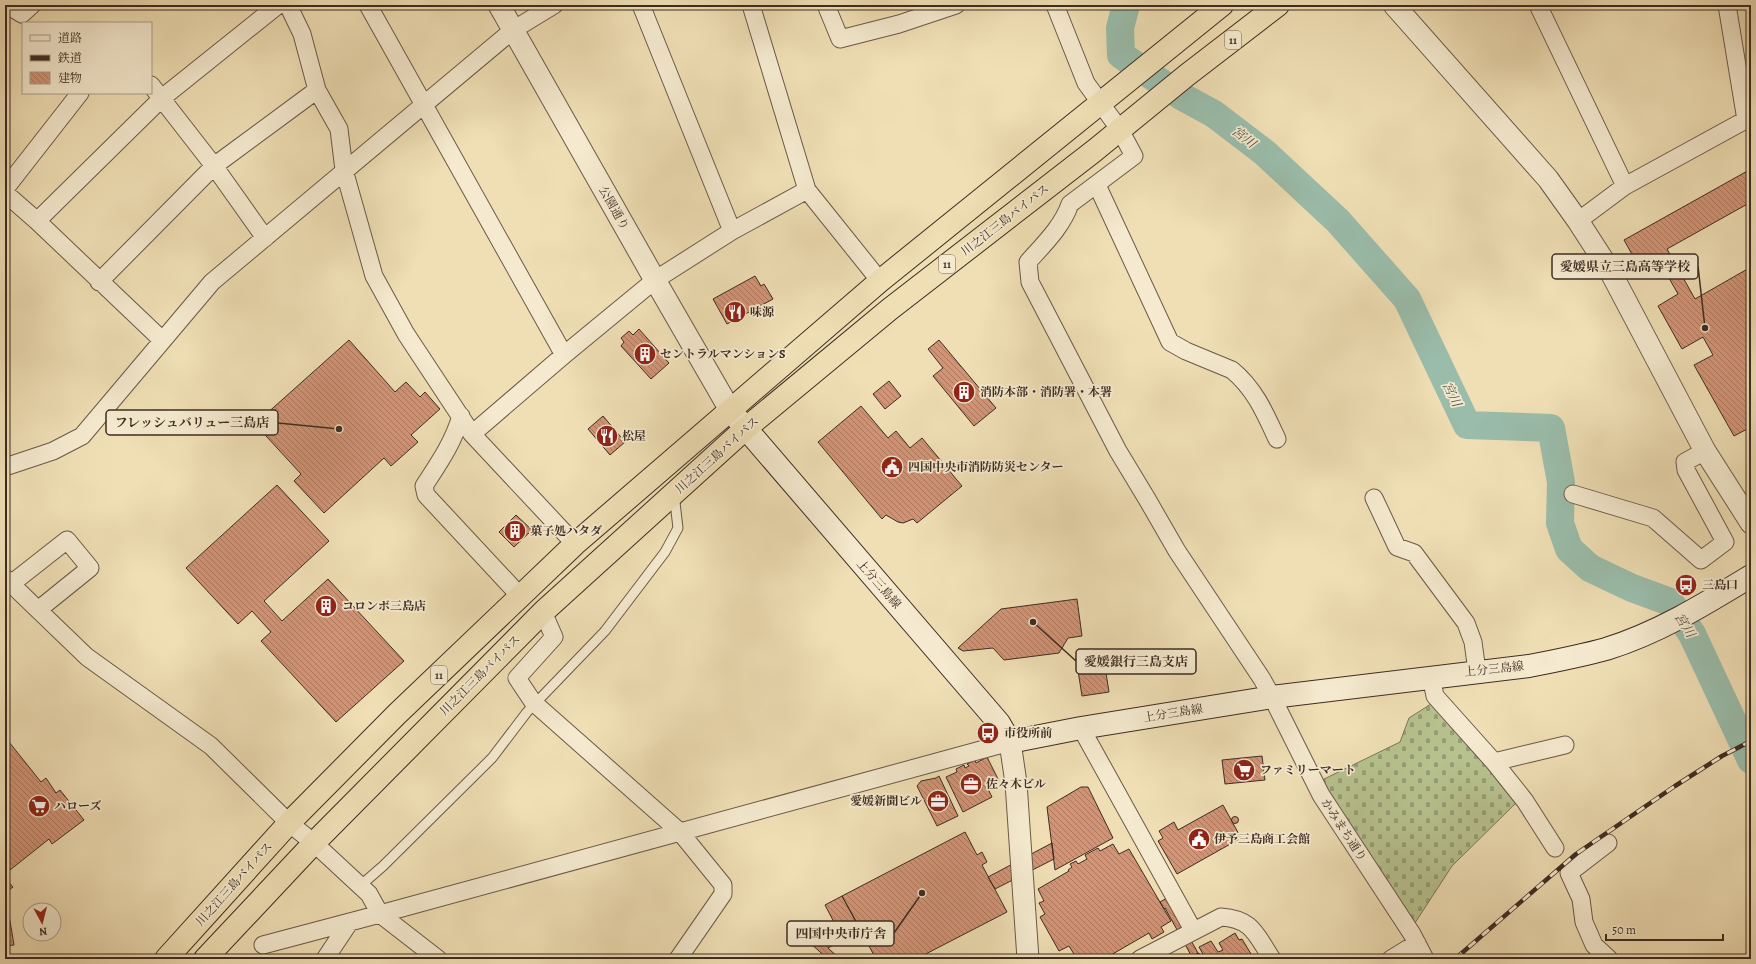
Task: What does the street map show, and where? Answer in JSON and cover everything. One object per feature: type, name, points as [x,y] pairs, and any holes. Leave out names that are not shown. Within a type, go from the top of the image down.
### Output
[{"type":"highway","name":"川之江三島バイパス","points":[[166,959],[289,823],[397,714],[575,544],[880,281],[1222,5]]},
{"type":"highway","name":"川之江三島バイパス","points":[[205,959],[314,843],[543,612],[745,428],[890,309],[1278,5]]},
{"type":"main road","name":"上分三島線","points":[[730,410],[999,723],[1010,742],[1081,728],[1272,697],[1431,676],[1529,666],[1569,659],[1608,648],[1664,625],[1688,614],[1751,576]]},
{"type":"street","points":[[7,5],[22,14],[32,5]]},
{"type":"street","points":[[37,221],[162,98],[278,5]]},
{"type":"street","points":[[288,5],[302,34],[317,90],[339,130],[344,170],[374,276],[406,334],[472,434],[575,544]]},
{"type":"street","points":[[368,5],[564,355]]},
{"type":"street","name":"公園通り","points":[[499,5],[730,410]]},
{"type":"street","points":[[5,467],[53,451],[82,436],[212,282],[513,30],[554,5]]},
{"type":"street","points":[[641,5],[732,231]]},
{"type":"street","points":[[751,5],[807,190],[880,281]]},
{"type":"street","points":[[826,5],[840,39],[899,24],[956,5]]},
{"type":"street","points":[[1055,5],[1086,83],[1120,130]]},
{"type":"street","points":[[1394,5],[1548,180],[1578,221],[1609,270],[1705,451],[1751,523]]},
{"type":"street","points":[[1538,5],[1625,186]]},
{"type":"street","points":[[1578,221],[1625,186],[1748,119],[1727,5]]},
{"type":"street","points":[[152,86],[214,166],[265,238]]},
{"type":"street","points":[[100,282],[214,166],[317,90]]},
{"type":"street","points":[[5,189],[79,94]]},
{"type":"street","name":"かみまち通り","points":[[1120,130],[1134,156],[1070,204],[1067,213],[1054,232],[1028,262],[1030,282],[1118,452],[1148,498],[1177,551],[1272,697],[1321,795],[1417,943],[1425,959]]},
{"type":"street","points":[[1097,185],[1170,342],[1186,351],[1232,370],[1238,375],[1259,400],[1277,439]]},
{"type":"street","points":[[472,434],[564,355],[655,280],[732,231],[807,190]]},
{"type":"street","points":[[5,193],[37,221],[162,340]]},
{"type":"street","points":[[461,416],[456,433],[448,451],[424,486],[426,495],[521,597]]},
{"type":"street","points":[[1573,494],[1653,518],[1701,560],[1725,542],[1686,470],[1685,462],[1705,451]]},
{"type":"street","points":[[1374,498],[1397,547],[1414,552],[1466,623],[1473,642],[1477,671]]},
{"type":"street","points":[[38,610],[90,568],[68,540],[8,581],[38,610],[88,657],[211,746],[289,823],[314,843],[369,894],[380,914],[438,959]]},
{"type":"street","points":[[543,612],[554,637],[517,678],[535,704],[680,832],[723,885],[723,894],[678,959]]},
{"type":"street","points":[[1431,676],[1435,696],[1494,762],[1525,801],[1555,848]]},
{"type":"street","points":[[1081,728],[1193,930]]},
{"type":"street","points":[[263,945],[349,923],[1010,742],[1016,783],[1028,959]]},
{"type":"street","points":[[1494,762],[1565,745]]},
{"type":"street","points":[[1608,843],[1569,873],[1581,899],[1584,922],[1594,945],[1609,959]]},
{"type":"street","points":[[1140,959],[1193,930],[1221,917],[1236,918],[1250,926],[1272,959]]},
{"type":"street","points":[[326,959],[349,923]]},
{"type":"street","points":[[1391,959],[1417,943]]},
{"type":"lane","points":[[360,886],[383,866],[492,758],[535,704],[605,631],[665,552],[678,528],[674,493]]},
{"type":"green space","points":[[1434,702],[1517,802],[1452,866],[1413,926],[1318,782],[1400,742],[1409,718]]},
{"type":"building","points":[[1751,169],[1751,202],[1667,249],[1695,299],[1751,267],[1751,427],[1734,436],[1694,365],[1713,355],[1703,337],[1682,349],[1658,306],[1678,294],[1661,264],[1643,274],[1624,240]]},
{"type":"building","name":"味源","points":[[755,276],[761,286],[764,284],[773,299],[727,324],[713,299]]},
{"type":"building","name":"セントラルマンションS","points":[[639,329],[669,363],[651,379],[621,346],[624,342],[621,338],[629,331],[633,335]]},
{"type":"building","points":[[349,340],[395,392],[406,382],[420,397],[425,392],[440,409],[411,435],[418,442],[391,466],[384,458],[324,513],[294,481],[301,474],[255,424]]},
{"type":"building","name":"消防本部・消防署・本署","points":[[939,340],[996,408],[974,426],[933,376],[943,368],[928,349]]},
{"type":"building","points":[[889,381],[901,396],[885,409],[873,394]]},
{"type":"building","name":"四国中央市消防防災センター","points":[[861,406],[888,438],[896,431],[910,448],[922,438],[962,486],[917,523],[913,519],[903,523],[898,522],[886,515],[882,519],[818,442]]},
{"type":"building","name":"松屋","points":[[603,416],[625,442],[610,455],[588,429]]},
{"type":"building","name":"コロンボ三島店","points":[[277,485],[329,541],[264,601],[282,621],[328,579],[404,661],[336,722],[261,641],[271,632],[252,611],[238,624],[186,568]]},
{"type":"building","name":"菓子処ハタダ","points":[[516,515],[532,530],[514,547],[499,532]]},
{"type":"building","points":[[1077,599],[1082,636],[1068,638],[1059,653],[1004,660],[993,648],[963,651],[958,648],[1001,609]]},
{"type":"building","points":[[1103,654],[1109,692],[1082,696],[1076,658]]},
{"type":"building","name":"ハローズ","points":[[5,737],[41,782],[46,778],[56,793],[60,790],[84,820],[52,844],[49,839],[5,874]]},
{"type":"building","name":"ファミリーマート","points":[[1262,756],[1265,780],[1225,784],[1222,760]]},
{"type":"building","name":"佐々木ビル","points":[[987,757],[999,781],[987,787],[992,797],[963,812],[946,777],[957,772],[956,769],[964,765],[965,768],[969,766],[967,764],[975,760],[976,763]]},
{"type":"building","name":"愛媛新聞ビル","points":[[939,776],[958,816],[937,826],[917,786],[921,781]]},
{"type":"building","points":[[1081,787],[1088,787],[1113,838],[1055,870],[1047,807]]},
{"type":"building","name":"伊予三島商工会館","points":[[1223,805],[1241,838],[1177,874],[1158,841],[1163,838],[1159,831],[1174,822],[1178,830]]},
{"type":"building","points":[[1235,817],[1238,820],[1235,823],[1232,820]]},
{"type":"building","points":[[965,832],[977,855],[982,852],[987,862],[982,865],[1007,912],[916,959],[876,959],[842,896]]},
{"type":"building","points":[[1052,843],[1054,859],[995,889],[988,877]]},
{"type":"building","points":[[1113,844],[1119,854],[1129,849],[1171,921],[1161,927],[1164,932],[1152,939],[1149,933],[1104,959],[1077,959],[1069,946],[1059,951],[1040,917],[1045,914],[1039,903],[1044,901],[1038,889],[1069,871],[1068,870],[1072,867],[1070,864],[1076,861],[1078,864],[1087,859],[1085,855],[1098,848],[1100,851]]},
{"type":"building","points":[[5,878],[13,887],[5,893]]},
{"type":"building","points":[[842,896],[861,930],[828,948],[840,959],[828,959],[810,943],[837,928],[825,905]]},
{"type":"building","points":[[1167,898],[1198,953],[1192,957],[1165,908],[1164,909],[1160,902]]},
{"type":"building","points":[[5,909],[8,909],[14,945],[5,946]]},
{"type":"building","points":[[1235,933],[1239,940],[1242,939],[1254,959],[1203,959],[1205,958],[1199,947],[1211,941],[1218,952],[1223,950],[1219,943]]},
{"type":"building","points":[[1199,953],[1202,959],[1188,959]]},
{"type":"waterway","name":"宮川","points":[[1126,5],[1120,28],[1121,55],[1181,96],[1214,114],[1265,153],[1338,221],[1407,299],[1467,425],[1551,428],[1561,482],[1560,523],[1569,549],[1590,568],[1632,588],[1670,602],[1692,634],[1751,760]]},
{"type":"railway","points":[[1455,959],[1576,854],[1675,786],[1722,756],[1751,741]]},
{"type":"place","name":"味源","points":[[735,312]]},
{"type":"place","name":"愛媛県立三島高等学校","points":[[1705,328]]},
{"type":"place","name":"セントラルマンションS","points":[[645,354]]},
{"type":"place","name":"消防本部・消防署・本署","points":[[964,392]]},
{"type":"place","name":"フレッシュバリュー三島店","points":[[339,429]]},
{"type":"place","name":"松屋","points":[[607,436]]},
{"type":"place","name":"四国中央市消防防災センター","points":[[892,467]]},
{"type":"place","name":"菓子処ハタダ","points":[[515,531]]},
{"type":"place","name":"三島口","points":[[1686,585]]},
{"type":"place","name":"コロンボ三島店","points":[[326,606]]},
{"type":"place","name":"愛媛銀行三島支店","points":[[1033,622]]},
{"type":"place","name":"市役所前","points":[[988,733]]},
{"type":"place","name":"ファミリーマート","points":[[1244,770]]},
{"type":"place","name":"佐々木ビル","points":[[971,784]]},
{"type":"place","name":"愛媛新聞ビル","points":[[938,801]]},
{"type":"place","name":"ハローズ","points":[[39,806]]},
{"type":"place","name":"伊予三島商工会館","points":[[1199,839]]},
{"type":"place","name":"四国中央市庁舎","points":[[922,893]]}]
